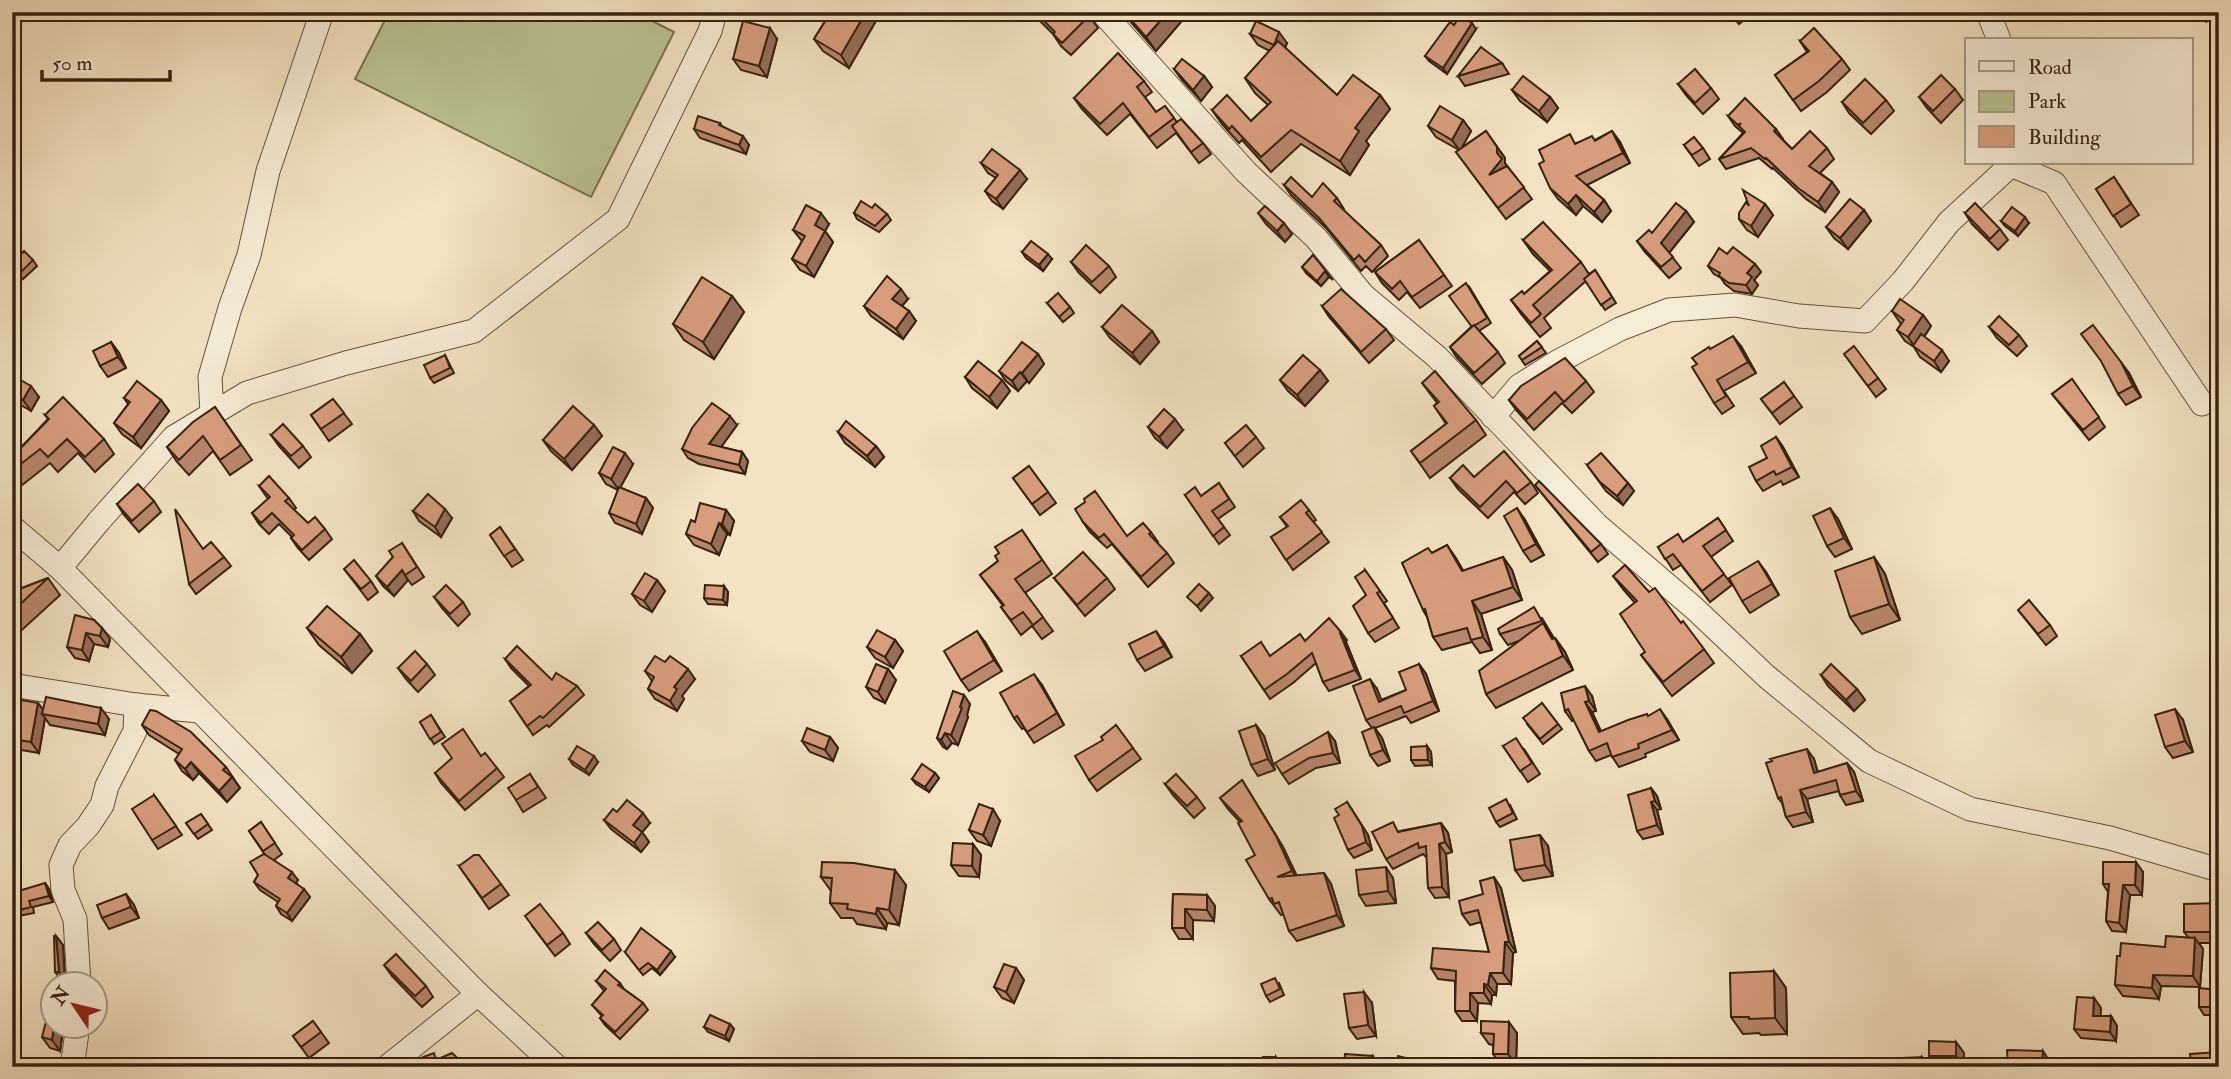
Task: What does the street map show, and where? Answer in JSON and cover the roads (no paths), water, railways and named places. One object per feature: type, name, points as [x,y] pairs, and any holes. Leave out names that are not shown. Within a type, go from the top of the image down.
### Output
[{"type":"street","points":[[212,414],[210,377],[230,307],[249,255],[268,171],[322,12]]},
{"type":"street","points":[[60,568],[174,437],[247,393],[346,363],[474,331],[618,219],[710,31],[715,12]]},
{"type":"street","points":[[1102,12],[1246,172],[1316,238],[1363,295],[1437,357],[1597,524],[1694,608],[1766,676],[1869,761],[1970,809],[2110,838],[2219,870]]},
{"type":"street","points":[[1988,12],[1998,38]]},
{"type":"street","points":[[1493,417],[1519,386],[1557,362],[1620,329],[1669,310],[1735,305],[1799,316],[1865,321],[1903,281],[1949,222],[2011,164],[2054,183],[2202,404]]},
{"type":"street","points":[[12,527],[60,568],[478,994],[557,1067]]},
{"type":"street","points":[[12,685],[136,705],[199,711]]},
{"type":"street","points":[[78,970],[75,919],[63,890],[61,865],[70,845],[88,827],[102,805],[107,786],[135,731],[136,705]]},
{"type":"street","points":[[387,1067],[478,994]]},
{"type":"street","points":[[72,1067],[76,1040]]},
{"type":"railway","points":[[2201,12],[2219,37]]}]
